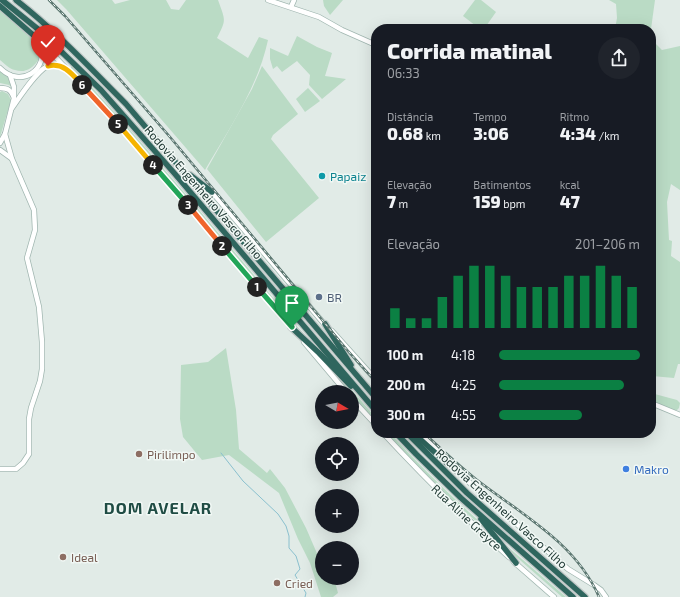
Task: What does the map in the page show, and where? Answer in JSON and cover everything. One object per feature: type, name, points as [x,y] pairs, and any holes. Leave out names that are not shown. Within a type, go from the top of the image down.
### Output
[{"type":"highway","name":"Rodovia Engenheiro Vasco Filho","points":[[2,0],[40,30],[101,90],[175,174],[371,405]]},
{"type":"highway","name":"Rodovia Engenheiro Vasco Filho","points":[[16,0],[32,12],[84,61],[126,104],[371,392]]},
{"type":"highway","points":[[21,0],[32,12]]},
{"type":"highway","points":[[0,6],[40,41]]},
{"type":"highway","points":[[178,165],[212,192]]},
{"type":"highway","points":[[325,324],[361,381]]},
{"type":"highway","points":[[292,327],[371,406]]},
{"type":"highway","name":"Rodovia Engenheiro Vasco Filho","points":[[401,438],[471,506],[573,597]]},
{"type":"highway","name":"Rodovia Engenheiro Vasco Filho","points":[[412,438],[450,478],[584,597]]},
{"type":"highway","points":[[419,438],[448,464]]},
{"type":"highway","points":[[471,506],[516,563]]},
{"type":"main road","points":[[268,0],[319,17],[342,30],[371,43]]},
{"type":"main road","points":[[291,7],[294,0]]},
{"type":"main road","points":[[40,41],[67,68],[147,157],[340,385]]},
{"type":"main road","points":[[1,69],[10,75],[17,77],[25,77],[35,71],[43,58],[43,50],[40,41]]},
{"type":"main road","points":[[12,108],[25,89],[45,67],[54,65],[67,68]]},
{"type":"main road","points":[[0,143],[5,134],[14,98],[14,87],[10,75]]},
{"type":"main road","points":[[0,88],[10,90],[14,98]]},
{"type":"main road","points":[[0,469],[16,469],[29,454],[28,419],[30,408],[40,381],[42,369],[42,342],[39,308],[27,258],[35,230],[34,210],[12,160],[5,134]]},
{"type":"main road","points":[[0,150],[12,160]]},
{"type":"main road","points":[[212,192],[325,324],[371,375]]},
{"type":"main road","points":[[656,405],[680,414]]},
{"type":"main road","points":[[359,406],[371,419]]},
{"type":"main road","name":"Rua Aline Greyce","points":[[388,438],[425,478],[476,528],[554,597]]},
{"type":"main road","points":[[426,438],[448,464],[575,575],[594,584],[606,597]]},
{"type":"green space","points":[[57,0],[112,0],[115,4],[130,0],[166,0],[171,9],[179,10],[186,0],[218,0],[224,23],[217,38],[248,58],[259,37],[268,40],[250,91],[205,170],[66,9]]},
{"type":"green space","points":[[323,0],[343,0],[330,15],[324,6]]},
{"type":"green space","points":[[475,0],[481,0],[496,12],[488,24],[473,24],[463,16]]},
{"type":"green space","points":[[609,0],[655,0],[652,24],[616,24],[616,4]]},
{"type":"green space","points":[[0,9],[34,39],[40,47],[39,59],[36,64],[27,70],[21,71],[13,69],[0,60]]},
{"type":"green space","points":[[297,36],[332,53],[325,76],[346,79],[322,99],[309,85],[310,75],[297,61],[282,72],[277,66],[273,69],[270,59],[270,48],[288,56]]},
{"type":"green space","points":[[656,44],[662,50],[680,46],[680,190],[671,184],[667,202],[669,240],[672,241],[671,256],[680,262],[680,364],[678,364],[674,378],[656,376]]},
{"type":"green space","points":[[262,66],[298,114],[273,135],[271,139],[319,198],[266,242],[207,169],[252,89]]},
{"type":"green space","points":[[71,67],[73,67],[162,167],[306,337],[292,324],[131,135],[71,70]]},
{"type":"green space","points":[[0,71],[8,76],[13,88],[9,85],[0,83]]},
{"type":"green space","points":[[308,88],[320,101],[305,112],[296,99]]},
{"type":"green space","points":[[2,91],[8,94],[11,100],[0,137],[0,92]]},
{"type":"green space","points":[[309,345],[324,358],[347,385],[343,385]]},
{"type":"green space","points":[[226,348],[236,410],[239,449],[267,473],[270,469],[285,488],[315,549],[315,578],[310,563],[298,539],[279,493],[229,455],[202,460],[183,437],[180,419],[181,365],[208,362]]},
{"type":"green space","points":[[656,394],[677,400],[680,403],[679,408],[674,410],[656,403]]},
{"type":"green space","points":[[359,398],[371,412],[371,416],[359,403]]},
{"type":"green space","points":[[390,438],[395,438],[431,476],[497,538],[566,597],[562,597],[453,501]]},
{"type":"green space","points":[[317,585],[336,585],[338,593],[333,597],[321,597]]},
{"type":"waterway","points":[[221,453],[243,481],[278,514],[286,526],[289,536],[289,548],[296,556],[300,569],[295,575],[306,593],[305,597]]},
{"type":"railway","points":[[49,0],[65,16],[170,137],[348,351],[371,376]]},
{"type":"railway","points":[[429,438],[470,474],[546,531],[562,545],[589,578],[599,597]]},
{"type":"place","name":"Papaiz","points":[[322,176]]},
{"type":"place","name":"BR","points":[[319,297]]},
{"type":"place","name":"Pirilimpo","points":[[139,454]]},
{"type":"place","name":"Makro","points":[[626,469]]},
{"type":"place","name":"Ideal","points":[[63,557]]},
{"type":"place","name":"Cried","points":[[277,583]]},
{"type":"district","name":"DOM AVELAR","points":[[158,507]]},
{"type":"route","points":[[48,66],[54,65],[67,68],[147,157],[292,327]]}]
